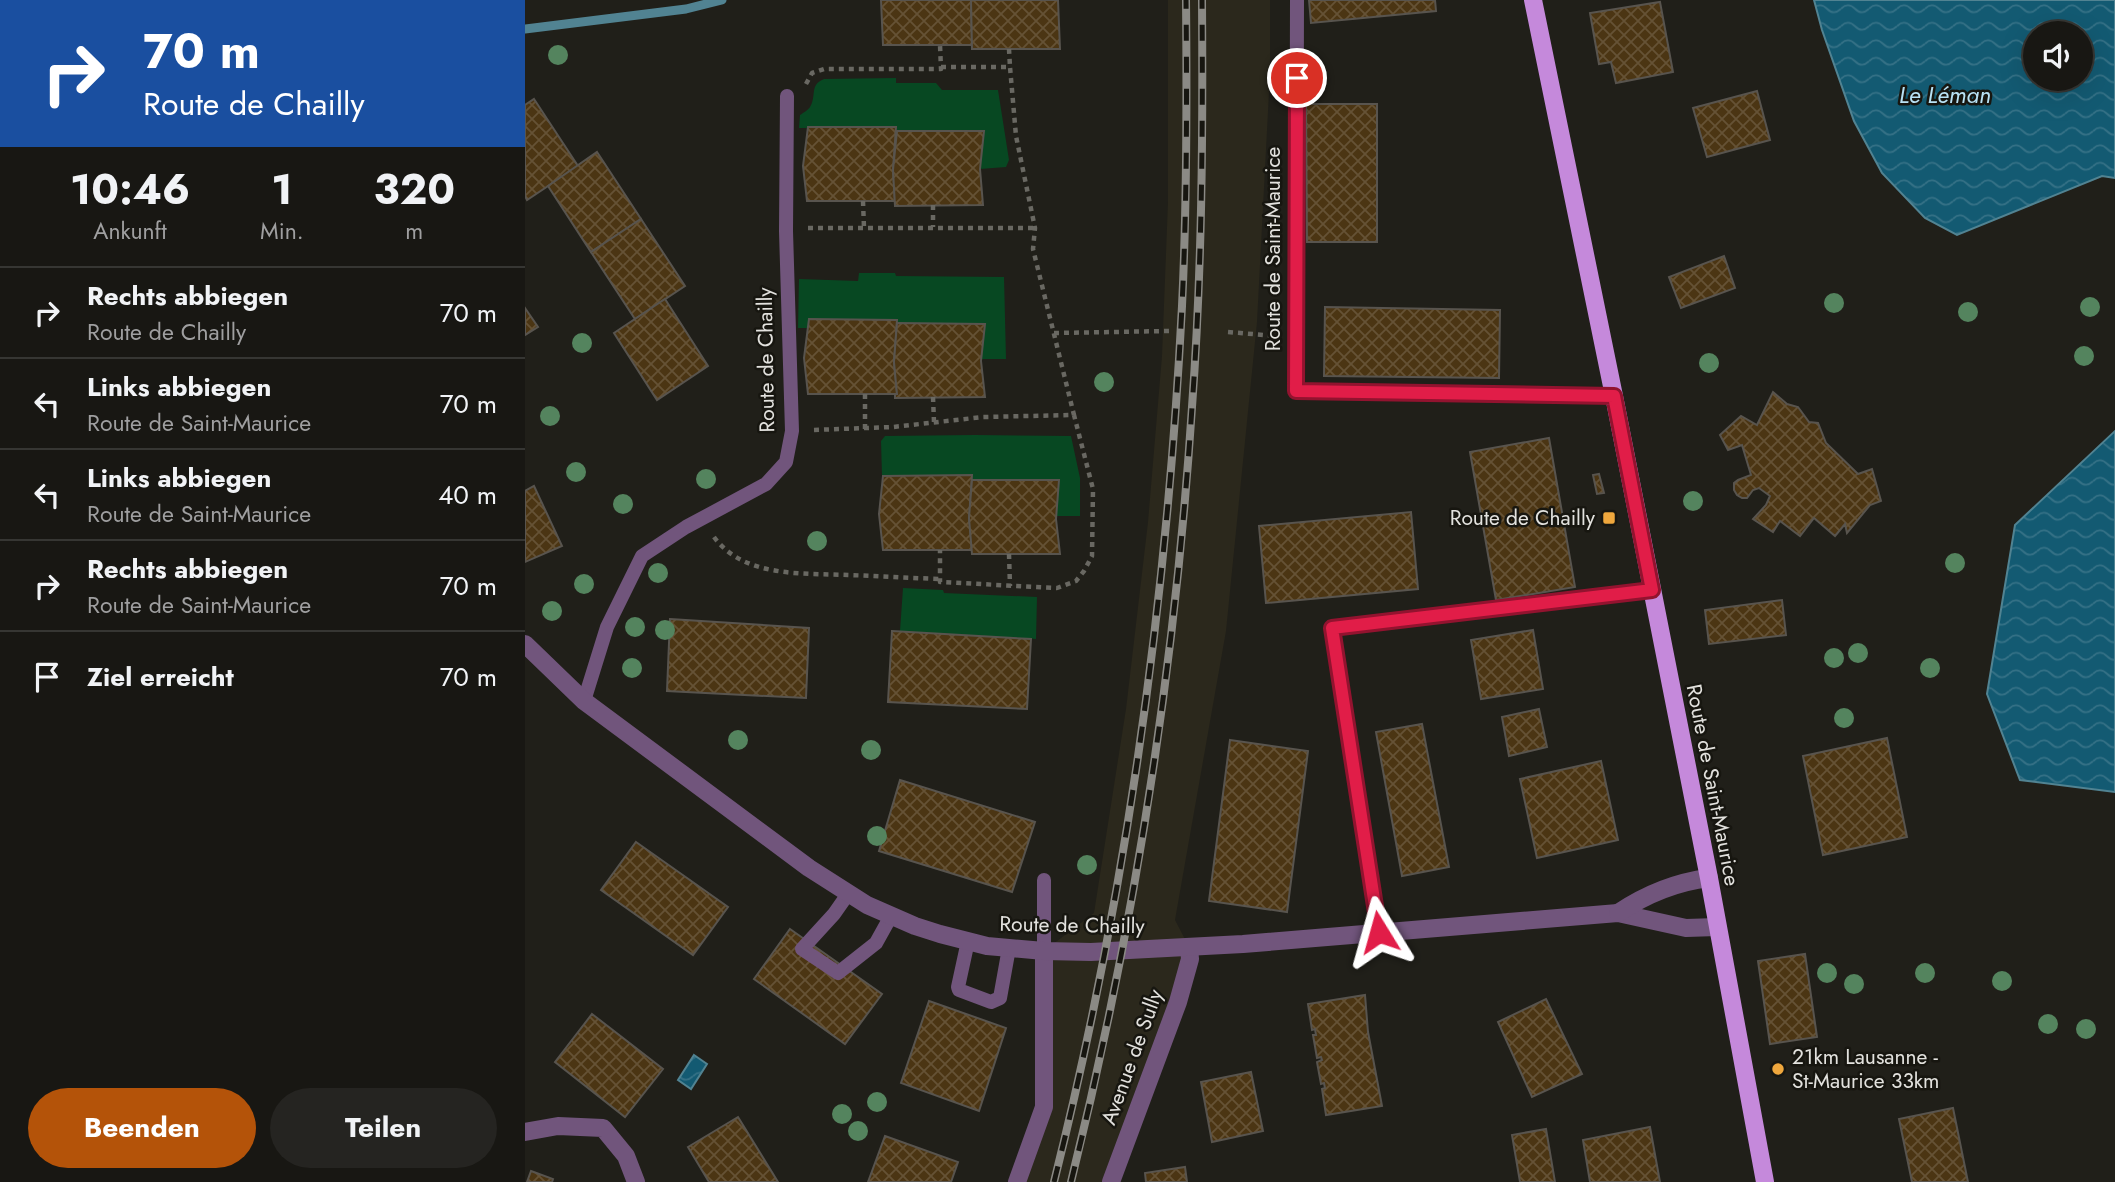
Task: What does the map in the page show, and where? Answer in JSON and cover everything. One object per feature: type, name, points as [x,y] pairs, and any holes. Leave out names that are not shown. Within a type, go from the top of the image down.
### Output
[{"type":"main road","name":"Route de Saint-Maurice","points":[[1533,0],[1709,878],[1765,1182]]},
{"type":"street","name":"Route de Chailly","points":[[525,644],[584,701],[809,868],[848,894],[891,916],[968,941],[1009,948],[1091,952],[1189,947],[1618,913],[1686,928],[1717,927]]},
{"type":"street","name":"Route de Chailly","points":[[1618,913],[1672,886],[1709,878]]},
{"type":"street","name":"Avenue de Sully","points":[[1111,1182],[1178,1002],[1190,959],[1189,947]]},
{"type":"street","points":[[1017,1182],[1044,1107],[1044,951]]},
{"type":"street","points":[[525,1132],[558,1126],[603,1128],[626,1156],[636,1182]]},
{"type":"lane","name":"Route de Saint-Maurice","points":[[1297,0],[1296,391],[1614,396]]},
{"type":"lane","name":"Route de Chailly","points":[[584,701],[607,626],[642,556],[766,484],[786,462],[792,431],[786,228],[787,102]]},
{"type":"lane","points":[[1379,932],[1332,628],[1652,590]]},
{"type":"lane","points":[[1044,880],[1044,951]]},
{"type":"lane","points":[[848,894],[802,949],[838,973],[876,943],[891,916]]},
{"type":"lane","points":[[968,941],[959,990],[991,1002],[1000,998],[1009,948]]},
{"type":"path","points":[[940,45],[941,67]]},
{"type":"path","points":[[940,550],[940,582],[1063,587],[1076,582],[1090,561],[1093,489],[1033,249],[1035,228],[1016,136],[1009,49]]},
{"type":"path","points":[[787,102],[803,101],[807,81],[812,73],[820,69],[1010,67]]},
{"type":"path","points":[[863,201],[864,228]]},
{"type":"path","points":[[933,205],[933,227]]},
{"type":"path","points":[[786,228],[1035,228]]},
{"type":"path","points":[[1054,333],[1170,331]]},
{"type":"path","points":[[1228,332],[1295,338]]},
{"type":"path","points":[[865,429],[866,394]]},
{"type":"path","points":[[933,397],[934,422]]},
{"type":"path","points":[[792,431],[865,429],[983,417],[1074,415]]},
{"type":"path","points":[[702,519],[730,554],[767,569],[940,579]]},
{"type":"path","points":[[1009,554],[1010,586]]},
{"type":"shaded area","points":[[1168,0],[1270,0],[1270,73],[1257,322],[1226,631],[1175,920],[1189,947],[1111,1182],[1017,1182],[1044,1107],[1044,951],[1094,913],[1126,709],[1148,522],[1162,356],[1168,202]]},
{"type":"green space","points":[[896,78],[896,83],[936,83],[942,90],[998,90],[1009,160],[1006,167],[980,169],[984,131],[897,131],[896,127],[799,128],[800,115],[810,107],[819,81]]},
{"type":"green space","points":[[859,273],[1004,277],[1006,359],[981,359],[984,324],[897,323],[895,319],[809,319],[808,328],[798,328],[799,279],[858,281]]},
{"type":"green space","points":[[885,436],[1071,436],[1080,478],[1080,516],[1056,516],[1059,480],[972,480],[972,475],[882,476],[881,441]]},
{"type":"green space","points":[[903,588],[943,590],[944,593],[1037,597],[1036,639],[900,631]]},
{"type":"water","name":"Le Léman","points":[[1814,0],[2115,0],[2115,178],[2102,176],[1957,235],[1925,218],[1882,173],[1854,121]]},
{"type":"water","points":[[2115,431],[2115,792],[2020,780],[1987,694],[2015,525]]},
{"type":"water","points":[[694,1055],[707,1064],[691,1089],[678,1080]]},
{"type":"building","points":[[881,0],[971,0],[972,45],[883,45]]},
{"type":"building","points":[[971,0],[1058,0],[1060,49],[972,49]]},
{"type":"building","points":[[1309,0],[1435,0],[1436,11],[1311,23]]},
{"type":"building","points":[[1660,2],[1673,72],[1616,83],[1611,62],[1599,64],[1590,13]]},
{"type":"building","points":[[1757,91],[1770,140],[1707,157],[1693,108]]},
{"type":"building","points":[[534,99],[578,166],[527,200],[525,105]]},
{"type":"building","points":[[1306,104],[1377,104],[1377,242],[1307,242]]},
{"type":"building","points":[[808,127],[896,127],[893,170],[895,201],[807,201],[803,166]]},
{"type":"building","points":[[897,131],[984,131],[980,169],[983,205],[895,206],[893,170]]},
{"type":"building","points":[[597,152],[641,219],[591,252],[548,186]]},
{"type":"building","points":[[641,219],[685,286],[635,319],[591,252]]},
{"type":"building","points":[[1724,256],[1735,288],[1681,308],[1669,277]]},
{"type":"building","points":[[665,299],[708,366],[657,400],[614,333]]},
{"type":"building","points":[[1325,307],[1500,310],[1499,378],[1324,376]]},
{"type":"building","points":[[525,308],[538,327],[525,335]]},
{"type":"building","points":[[809,319],[897,320],[894,362],[897,394],[808,394],[804,358]]},
{"type":"building","points":[[897,323],[985,324],[981,361],[985,397],[895,398]]},
{"type":"building","points":[[1773,392],[1787,404],[1798,407],[1809,422],[1818,423],[1826,443],[1858,474],[1872,469],[1881,501],[1870,505],[1847,533],[1845,524],[1835,536],[1814,518],[1800,536],[1780,521],[1773,532],[1753,519],[1766,505],[1770,496],[1759,488],[1753,490],[1747,498],[1742,498],[1734,490],[1734,483],[1751,475],[1742,445],[1728,450],[1720,435],[1741,416],[1757,425]]},
{"type":"building","points":[[1549,438],[1575,587],[1496,600],[1470,452]]},
{"type":"building","points":[[1599,474],[1604,493],[1597,494],[1593,475]]},
{"type":"building","points":[[972,475],[969,518],[972,550],[883,550],[879,514],[883,476]]},
{"type":"building","points":[[972,480],[1059,480],[1056,519],[1060,554],[972,554],[969,518]]},
{"type":"building","points":[[534,486],[562,546],[525,562],[525,491]]},
{"type":"building","points":[[1411,512],[1418,589],[1266,603],[1259,526]]},
{"type":"building","points":[[1782,600],[1786,635],[1709,644],[1705,610]]},
{"type":"building","points":[[670,619],[809,628],[806,698],[667,691]]},
{"type":"building","points":[[1533,630],[1543,689],[1481,699],[1471,640]]},
{"type":"building","points":[[892,631],[1031,639],[1027,709],[888,702]]},
{"type":"building","points":[[1539,709],[1547,747],[1509,756],[1502,717]]},
{"type":"building","points":[[1422,724],[1449,867],[1402,876],[1376,732]]},
{"type":"building","points":[[1887,738],[1907,837],[1823,855],[1803,756]]},
{"type":"building","points":[[1230,740],[1308,751],[1287,912],[1209,901]]},
{"type":"building","points":[[1601,761],[1618,840],[1537,858],[1520,779]]},
{"type":"building","points":[[900,780],[1035,822],[1012,892],[879,851]]},
{"type":"building","points":[[636,842],[728,907],[693,955],[601,890]]},
{"type":"building","points":[[790,929],[882,994],[845,1044],[754,979]]},
{"type":"building","points":[[1805,954],[1817,1037],[1770,1044],[1758,961]]},
{"type":"building","points":[[1365,995],[1368,1032],[1382,1106],[1326,1115],[1322,1089],[1325,1088],[1324,1083],[1321,1084],[1317,1062],[1322,1060],[1321,1057],[1317,1058],[1313,1035],[1316,1035],[1315,1029],[1312,1030],[1308,1004]]},
{"type":"building","points":[[1546,999],[1582,1074],[1532,1097],[1498,1022]]},
{"type":"building","points":[[929,1001],[1006,1028],[979,1111],[901,1083]]},
{"type":"building","points":[[592,1014],[663,1069],[625,1117],[555,1062]]},
{"type":"building","points":[[1251,1072],[1263,1131],[1212,1142],[1201,1082]]},
{"type":"building","points":[[1953,1108],[1968,1182],[1912,1182],[1899,1119]]},
{"type":"building","points":[[738,1117],[778,1182],[709,1182],[688,1147]]},
{"type":"building","points":[[1650,1127],[1660,1182],[1590,1182],[1583,1140]]},
{"type":"building","points":[[1546,1129],[1555,1182],[1520,1182],[1512,1135]]},
{"type":"building","points":[[885,1136],[958,1162],[951,1182],[868,1182]]},
{"type":"building","points":[[1185,1167],[1187,1182],[1146,1182],[1145,1173]]},
{"type":"building","points":[[531,1171],[553,1179],[552,1182],[527,1182]]},
{"type":"waterway","points":[[525,29],[686,9],[722,0]]},
{"type":"railway","points":[[1054,1182],[1102,966],[1122,856],[1154,637],[1166,527],[1182,306],[1186,0]]},
{"type":"railway","points":[[1071,1182],[1094,1087],[1132,894],[1149,798],[1175,603],[1185,505],[1198,306],[1202,0]]},
{"type":"place","name":"Route de Chailly","points":[[1609,518]]},
{"type":"place","name":"21km Lausanne - St-Maurice 33km","points":[[1778,1069]]},
{"type":"route","points":[[1297,78],[1296,391],[1614,396],[1652,590],[1332,628],[1379,932]]}]
